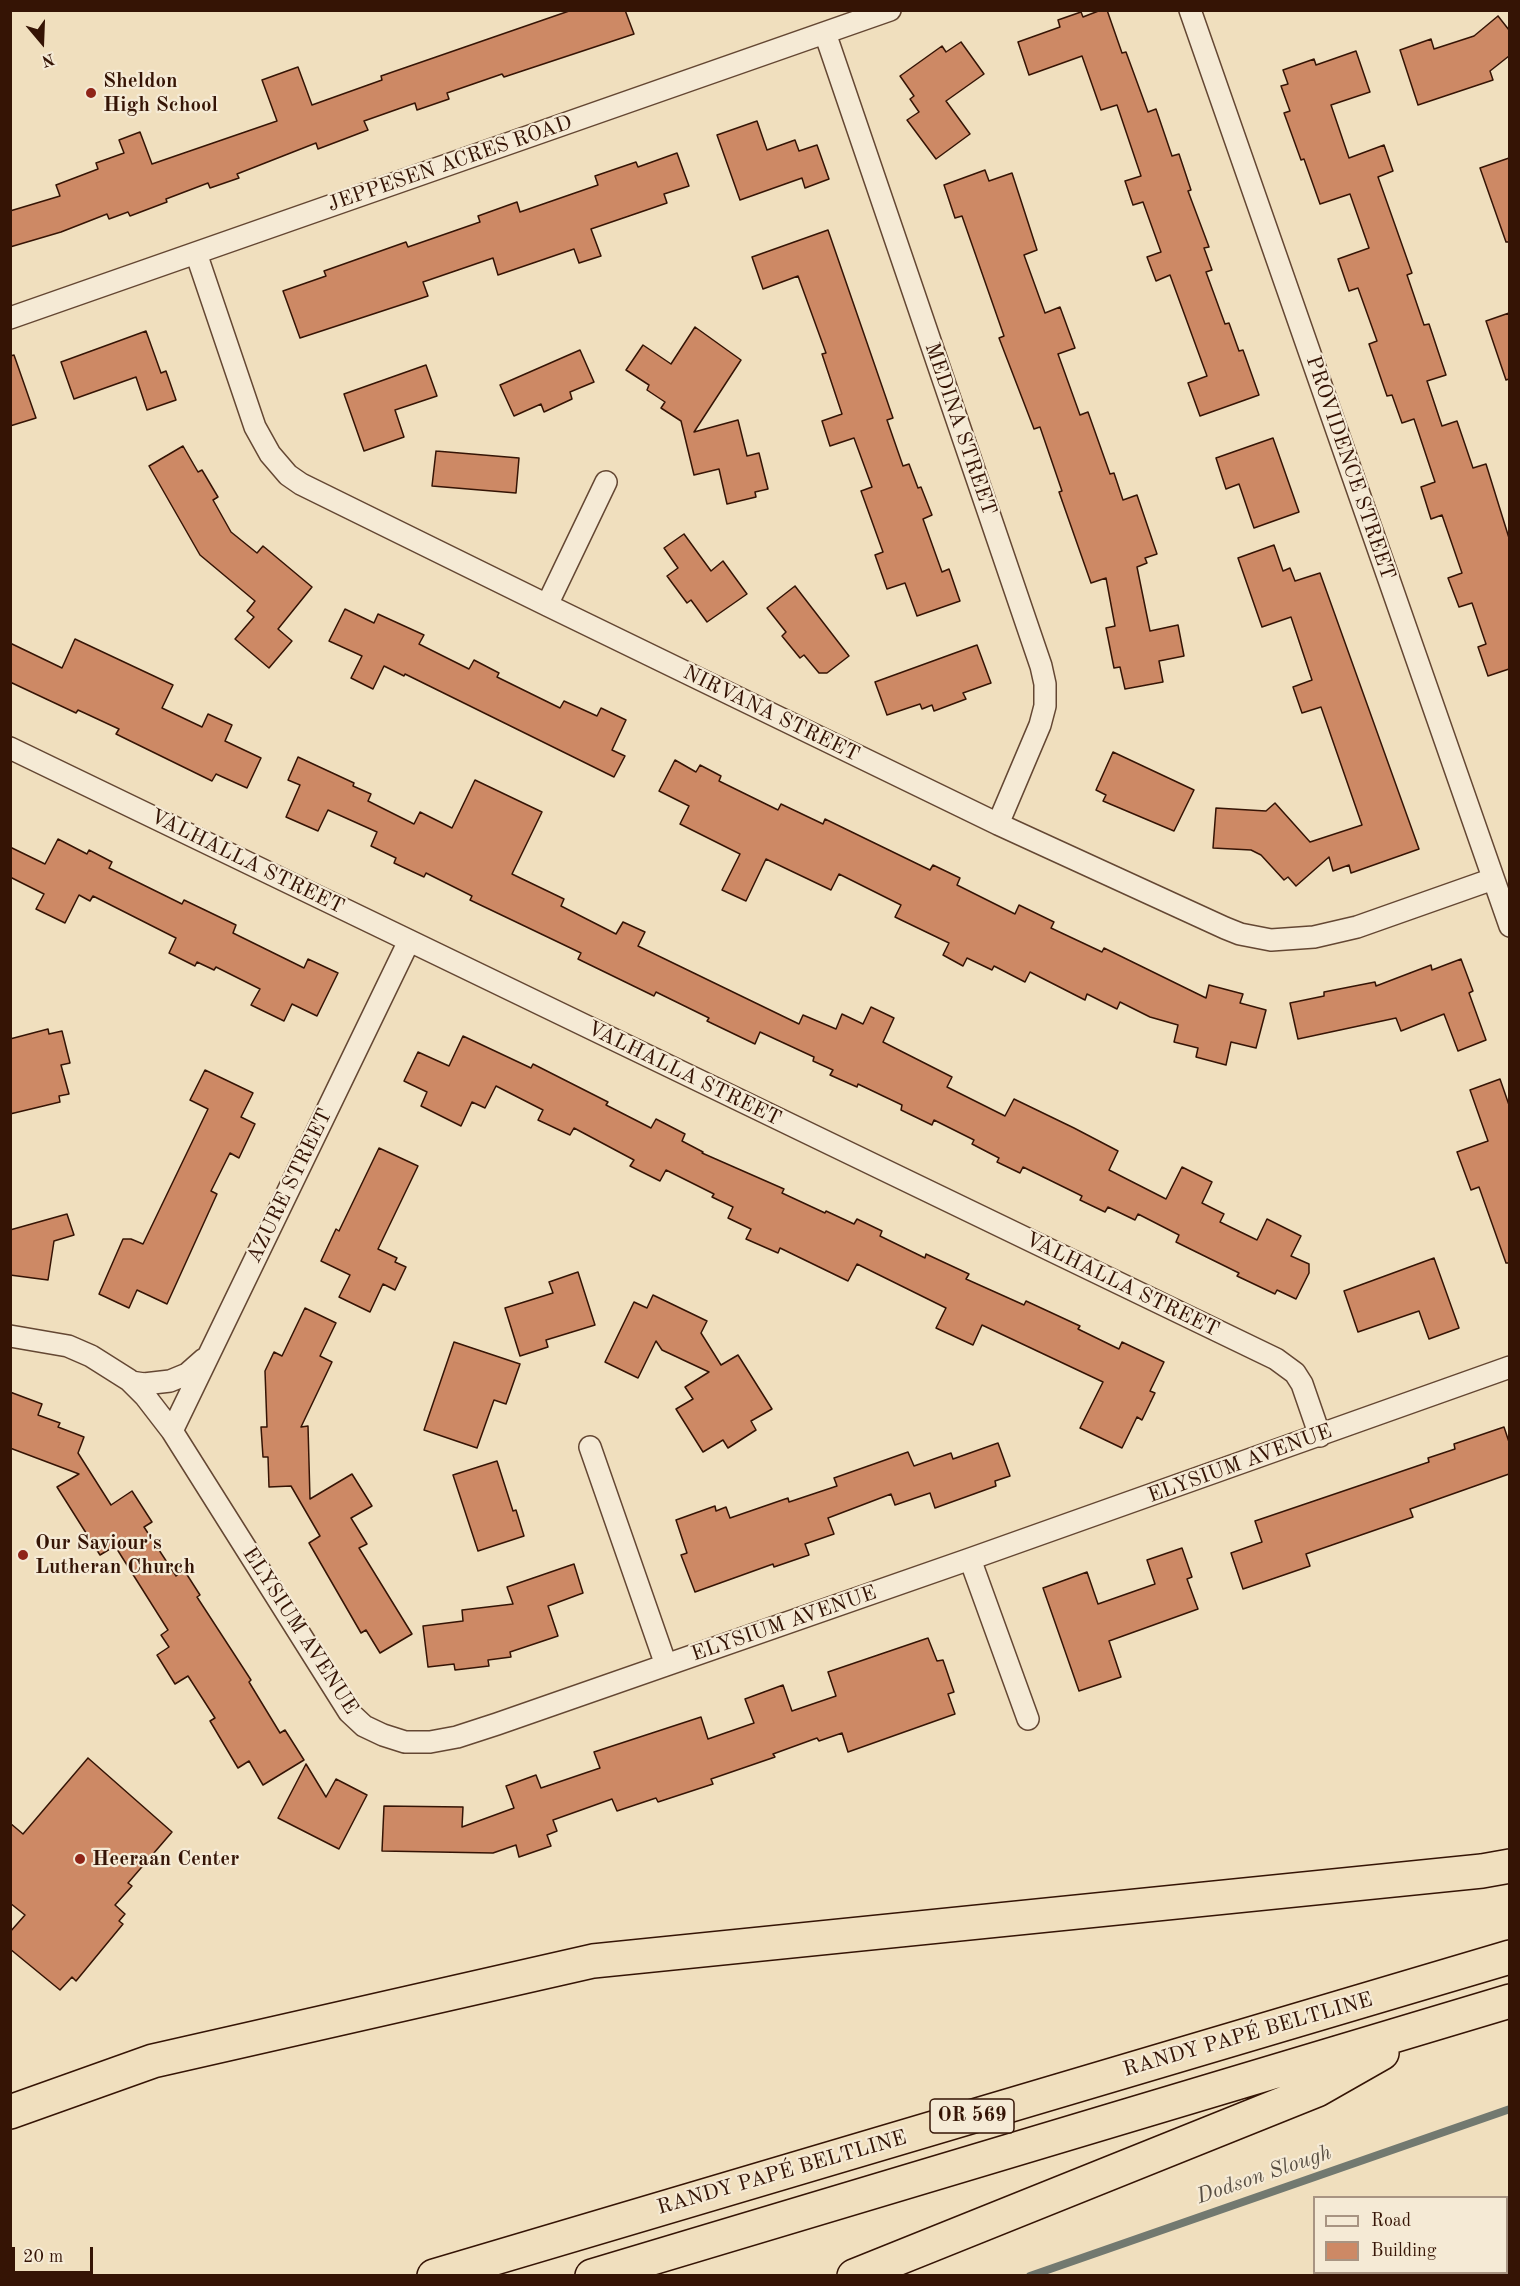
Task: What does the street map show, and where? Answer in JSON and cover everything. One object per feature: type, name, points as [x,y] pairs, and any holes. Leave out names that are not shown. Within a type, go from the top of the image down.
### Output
[{"type":"highway","points":[[10,2112],[153,2061],[593,1961],[1482,1871],[1509,1866]]},
{"type":"highway","name":"RANDY PAPÉ BELTLINE","points":[[434,2276],[1509,1957]]},
{"type":"highway","name":"RANDY PAPÉ BELTLINE","points":[[592,2276],[1509,2001]]},
{"type":"highway","points":[[854,2276],[1317,2090],[1433,2024]]},
{"type":"street","name":"JEPPESEN ACRES ROAD","points":[[10,318],[890,10]]},
{"type":"street","name":"PROVIDENCE STREET","points":[[1190,10],[1509,926]]},
{"type":"street","name":"MEDINA STREET","points":[[825,33],[1041,666],[1045,684],[1045,706],[1040,724],[998,824]]},
{"type":"street","name":"NIRVANA STREET","points":[[196,253],[255,427],[270,454],[288,475],[301,484],[547,605],[998,824],[1225,928],[1240,934],[1271,940],[1314,937],[1357,927],[1493,879]]},
{"type":"street","points":[[547,605],[606,482]]},
{"type":"street","name":"VALHALLA STREET","points":[[10,748],[1276,1359],[1295,1373],[1302,1384],[1320,1436]]},
{"type":"street","name":"AZURE STREET","points":[[172,1431],[409,941]]},
{"type":"street","name":"ELYSIUM AVENUE","points":[[10,1336],[68,1347],[111,1367],[146,1396],[172,1431],[337,1696],[364,1726],[405,1742],[430,1742],[457,1737],[1320,1436],[1509,1367]]},
{"type":"street","points":[[131,1382],[161,1383],[178,1378],[195,1369],[209,1354]]},
{"type":"street","name":"ELYSIUM AVENUE","points":[[590,1447],[666,1665]]},
{"type":"street","points":[[970,1559],[1028,1719]]},
{"type":"building","points":[[572,10],[625,10],[634,34],[504,77],[502,74],[447,93],[449,99],[417,110],[415,103],[364,121],[368,130],[318,149],[316,143],[237,174],[239,178],[210,188],[208,183],[130,216],[128,212],[109,219],[107,214],[61,232],[10,247],[10,211],[60,196],[56,185],[98,169],[96,163],[124,153],[119,140],[140,132],[152,164],[277,121],[262,80],[298,67],[312,105],[382,80],[381,76]]},
{"type":"building","points":[[1107,10],[1122,53],[1126,52],[1148,112],[1156,109],[1172,156],[1179,154],[1191,190],[1188,191],[1209,247],[1204,248],[1212,270],[1206,272],[1225,324],[1229,323],[1239,351],[1243,350],[1259,395],[1200,416],[1188,383],[1207,376],[1170,275],[1156,281],[1147,257],[1161,252],[1143,202],[1133,205],[1125,181],[1141,176],[1117,105],[1101,110],[1082,56],[1029,75],[1018,42],[1060,27],[1058,20],[1081,12],[1083,17]]},
{"type":"building","points":[[1498,16],[1509,30],[1509,56],[1490,71],[1493,80],[1418,105],[1400,50],[1431,39],[1434,49],[1474,36]]},
{"type":"building","points":[[961,42],[984,74],[946,101],[970,134],[936,159],[907,120],[919,112],[910,99],[914,96],[900,76],[942,46],[946,52]]},
{"type":"building","points":[[1356,51],[1370,92],[1331,105],[1349,158],[1384,145],[1393,171],[1378,177],[1412,273],[1407,275],[1424,325],[1429,324],[1446,375],[1427,381],[1442,426],[1457,421],[1473,468],[1486,464],[1509,538],[1509,669],[1488,676],[1478,647],[1486,644],[1472,603],[1459,607],[1448,578],[1462,573],[1442,515],[1431,519],[1421,487],[1435,482],[1414,419],[1402,423],[1392,395],[1387,396],[1369,344],[1377,341],[1358,288],[1349,291],[1338,259],[1369,248],[1350,194],[1320,204],[1284,113],[1290,111],[1281,86],[1288,84],[1283,70],[1314,59],[1316,65]]},
{"type":"building","points":[[757,121],[767,150],[795,140],[799,151],[817,145],[829,179],[805,188],[802,178],[740,200],[717,135]]},
{"type":"building","points":[[677,153],[689,186],[664,194],[667,203],[591,229],[601,256],[579,263],[574,249],[498,275],[493,258],[423,282],[428,296],[300,338],[283,291],[326,276],[324,271],[406,242],[408,247],[480,222],[478,216],[517,202],[520,212],[598,185],[595,176],[636,162],[638,167]]},
{"type":"building","points":[[1509,158],[1509,242],[1506,242],[1480,168]]},
{"type":"building","points":[[985,170],[989,181],[1012,173],[1037,250],[1024,255],[1045,313],[1060,307],[1075,348],[1058,354],[1080,415],[1088,412],[1110,474],[1114,473],[1123,500],[1137,495],[1157,554],[1145,558],[1147,563],[1137,567],[1150,631],[1178,625],[1184,656],[1159,661],[1163,682],[1125,689],[1120,667],[1114,668],[1106,628],[1115,626],[1106,578],[1091,583],[1059,492],[1062,491],[1040,427],[1034,429],[999,338],[1004,336],[962,216],[955,218],[944,185]]},
{"type":"building","points":[[828,230],[893,418],[887,420],[903,466],[909,464],[918,488],[921,487],[932,515],[923,519],[942,572],[949,569],[960,601],[917,616],[905,583],[887,589],[875,555],[883,552],[861,491],[872,487],[854,438],[830,446],[822,421],[842,414],[822,354],[826,353],[798,276],[763,289],[752,257]]},
{"type":"building","points":[[1509,313],[1509,379],[1506,380],[1486,321]]},
{"type":"building","points":[[695,327],[741,360],[694,432],[738,420],[747,456],[759,453],[768,489],[755,492],[756,497],[727,504],[719,469],[694,475],[681,421],[661,408],[665,402],[647,390],[649,385],[626,370],[643,345],[671,364]]},
{"type":"building","points":[[146,331],[161,373],[166,371],[176,400],[147,410],[136,377],[74,399],[61,362]]},
{"type":"building","points":[[580,350],[594,382],[570,392],[572,399],[544,412],[541,404],[514,416],[500,385]]},
{"type":"building","points":[[14,355],[36,418],[10,426],[10,356]]},
{"type":"building","points":[[426,365],[437,396],[395,410],[404,437],[364,451],[344,394]]},
{"type":"building","points":[[1273,438],[1299,512],[1254,528],[1239,484],[1226,489],[1216,458]]},
{"type":"building","points":[[183,446],[198,472],[202,470],[218,497],[213,500],[231,532],[257,553],[263,546],[312,587],[278,629],[292,641],[269,668],[235,639],[254,617],[247,611],[255,601],[200,555],[149,466]]},
{"type":"building","points":[[436,451],[519,458],[516,493],[432,486]]},
{"type":"building","points":[[684,534],[711,571],[723,561],[747,594],[707,622],[691,600],[687,603],[667,576],[678,568],[664,548]]},
{"type":"building","points":[[1274,545],[1283,571],[1290,568],[1295,581],[1320,573],[1419,849],[1351,873],[1349,865],[1333,871],[1329,857],[1296,886],[1288,877],[1284,880],[1261,855],[1251,850],[1213,848],[1216,808],[1266,811],[1275,803],[1310,842],[1362,825],[1321,707],[1302,713],[1293,687],[1312,680],[1291,617],[1262,627],[1238,558]]},
{"type":"building","points":[[795,586],[849,656],[827,673],[819,673],[804,655],[800,658],[782,636],[786,632],[767,608]]},
{"type":"building","points":[[345,609],[374,623],[378,614],[424,635],[419,644],[469,669],[474,660],[499,673],[497,677],[560,708],[564,701],[597,716],[601,708],[626,720],[612,750],[625,756],[614,777],[405,674],[404,676],[384,666],[373,689],[351,678],[362,656],[329,641]]},
{"type":"building","points":[[75,639],[173,685],[162,708],[202,727],[208,714],[232,725],[225,741],[261,758],[247,788],[216,774],[212,781],[116,734],[119,729],[78,710],[76,713],[10,682],[10,643],[62,668]]},
{"type":"building","points":[[977,645],[991,683],[963,693],[966,699],[934,711],[932,705],[922,709],[920,704],[887,715],[875,682]]},
{"type":"building","points":[[1113,752],[1194,790],[1174,831],[1103,801],[1106,795],[1096,790]]},
{"type":"building","points":[[298,757],[354,783],[353,786],[371,794],[368,801],[414,824],[420,812],[452,828],[475,780],[542,812],[512,874],[564,899],[561,906],[616,934],[623,922],[645,932],[638,946],[799,1024],[803,1015],[836,1029],[842,1014],[863,1024],[871,1007],[894,1018],[883,1042],[952,1077],[947,1087],[1005,1116],[1014,1099],[1074,1128],[1118,1151],[1109,1170],[1166,1199],[1182,1167],[1212,1182],[1202,1203],[1224,1214],[1220,1222],[1257,1240],[1267,1219],[1301,1236],[1291,1256],[1309,1264],[1309,1273],[1296,1299],[1277,1290],[1275,1294],[1237,1276],[1239,1273],[1176,1242],[1179,1235],[1138,1214],[1135,1220],[1108,1207],[1105,1212],[1080,1200],[1082,1196],[1023,1167],[1020,1173],[997,1162],[999,1158],[972,1144],[974,1140],[934,1120],[932,1125],[901,1110],[902,1105],[858,1084],[857,1087],[830,1075],[833,1070],[813,1061],[814,1057],[760,1032],[755,1044],[707,1021],[709,1018],[656,992],[654,996],[578,959],[581,953],[470,900],[472,896],[426,873],[424,877],[394,863],[396,858],[371,846],[377,832],[328,810],[318,831],[286,817],[300,785],[288,780]]},
{"type":"building","points":[[675,760],[696,772],[700,765],[721,776],[719,781],[778,810],[781,804],[823,824],[825,819],[930,870],[933,865],[960,878],[957,885],[1015,914],[1019,905],[1054,922],[1051,928],[1102,952],[1104,948],[1206,998],[1209,985],[1243,994],[1240,1003],[1266,1010],[1256,1048],[1231,1042],[1226,1065],[1196,1057],[1198,1048],[1174,1042],[1178,1025],[1150,1017],[1120,1002],[1117,1009],[1087,994],[1085,1000],[1030,972],[1025,982],[994,966],[992,970],[967,958],[963,966],[943,955],[949,943],[895,917],[901,905],[839,874],[831,890],[766,859],[746,901],[722,890],[740,854],[680,824],[689,806],[659,791]]},
{"type":"building","points":[[58,839],[87,854],[89,850],[112,862],[109,868],[182,904],[184,900],[236,925],[233,933],[304,968],[308,959],[338,973],[317,1016],[292,1004],[284,1021],[251,1005],[260,989],[216,967],[214,970],[197,962],[195,966],[169,953],[176,938],[93,896],[90,901],[79,895],[65,923],[36,909],[44,894],[10,877],[10,847],[45,864]]},
{"type":"building","points":[[1461,959],[1473,991],[1469,993],[1486,1040],[1458,1051],[1444,1014],[1401,1031],[1396,1018],[1298,1039],[1290,1003],[1324,996],[1324,992],[1375,982],[1376,986],[1431,965],[1432,970]]},
{"type":"building","points":[[48,1029],[49,1034],[62,1031],[70,1063],[61,1065],[69,1094],[59,1096],[60,1102],[10,1114],[10,1039]]},
{"type":"building","points":[[463,1036],[531,1068],[533,1064],[608,1102],[606,1105],[651,1128],[656,1119],[685,1134],[682,1141],[702,1153],[784,1189],[782,1193],[825,1213],[826,1211],[854,1224],[857,1219],[882,1231],[880,1236],[925,1258],[926,1254],[969,1274],[966,1279],[1024,1305],[1026,1301],[1080,1326],[1078,1329],[1119,1349],[1122,1342],[1164,1362],[1150,1391],[1155,1393],[1142,1420],[1137,1417],[1122,1448],[1080,1428],[1103,1382],[982,1325],[973,1345],[936,1328],[946,1308],[857,1264],[848,1281],[780,1248],[778,1253],[746,1239],[751,1229],[728,1218],[733,1207],[712,1197],[714,1194],[666,1170],[660,1181],[630,1166],[634,1160],[574,1128],[570,1135],[538,1120],[543,1110],[496,1086],[485,1108],[472,1102],[461,1126],[421,1106],[427,1092],[404,1081],[418,1052],[449,1066]]},
{"type":"building","points":[[205,1070],[253,1093],[241,1117],[255,1124],[239,1158],[230,1153],[211,1191],[217,1194],[167,1304],[137,1290],[129,1308],[99,1294],[123,1239],[131,1239],[143,1244],[208,1109],[190,1100]]},
{"type":"building","points":[[1500,1079],[1509,1105],[1509,1263],[1506,1263],[1479,1187],[1471,1190],[1457,1152],[1488,1141],[1470,1090]]},
{"type":"building","points":[[379,1148],[418,1166],[378,1249],[397,1258],[395,1262],[406,1267],[395,1290],[383,1284],[370,1312],[339,1297],[350,1275],[321,1261],[336,1229],[339,1231]]},
{"type":"building","points":[[67,1214],[74,1235],[54,1241],[48,1280],[10,1275],[10,1230]]},
{"type":"building","points":[[1434,1258],[1459,1328],[1429,1339],[1419,1311],[1358,1332],[1344,1291]]},
{"type":"building","points":[[578,1272],[595,1325],[546,1340],[548,1347],[520,1356],[505,1308],[553,1293],[549,1282]]},
{"type":"building","points":[[653,1295],[707,1321],[701,1333],[721,1365],[738,1355],[772,1409],[751,1421],[756,1430],[728,1448],[723,1440],[703,1452],[676,1409],[693,1399],[685,1387],[709,1372],[662,1350],[656,1341],[638,1378],[605,1362],[634,1302],[647,1308]]},
{"type":"building","points":[[305,1308],[336,1323],[320,1356],[332,1362],[301,1427],[308,1426],[310,1499],[352,1474],[372,1506],[351,1518],[367,1544],[359,1548],[412,1634],[380,1653],[366,1630],[361,1633],[309,1543],[320,1536],[291,1486],[269,1487],[268,1457],[263,1457],[261,1427],[267,1427],[265,1371],[274,1352],[282,1356]]},
{"type":"building","points":[[454,1342],[520,1364],[506,1404],[494,1400],[477,1448],[424,1430]]},
{"type":"building","points":[[10,1392],[42,1404],[38,1415],[60,1423],[58,1427],[84,1437],[78,1453],[111,1505],[132,1491],[152,1522],[144,1527],[176,1576],[184,1570],[200,1595],[197,1597],[251,1680],[249,1682],[280,1733],[285,1730],[304,1760],[263,1785],[249,1761],[238,1768],[210,1721],[215,1718],[188,1676],[175,1684],[157,1655],[169,1647],[161,1635],[168,1630],[115,1546],[100,1555],[57,1487],[79,1474],[10,1448]]},
{"type":"building","points":[[1504,1427],[1509,1442],[1509,1474],[1410,1509],[1413,1517],[1306,1554],[1310,1566],[1243,1589],[1231,1553],[1262,1542],[1255,1521],[1429,1462],[1428,1458],[1455,1449],[1454,1444]]},
{"type":"building","points":[[998,1443],[1010,1476],[995,1481],[996,1486],[935,1508],[930,1493],[895,1505],[891,1494],[828,1518],[834,1534],[805,1544],[809,1555],[774,1567],[773,1564],[695,1592],[681,1555],[687,1553],[676,1520],[715,1506],[716,1511],[726,1507],[730,1518],[788,1498],[789,1502],[837,1486],[834,1478],[908,1452],[914,1466],[951,1453],[953,1459]]},
{"type":"building","points":[[497,1461],[513,1511],[516,1510],[524,1536],[478,1551],[453,1475]]},
{"type":"building","points":[[1182,1548],[1192,1577],[1187,1579],[1198,1609],[1109,1641],[1121,1677],[1079,1691],[1043,1588],[1087,1572],[1098,1604],[1155,1584],[1147,1560]]},
{"type":"building","points":[[574,1564],[583,1593],[548,1606],[558,1636],[510,1652],[511,1657],[488,1660],[489,1666],[455,1670],[454,1664],[428,1667],[423,1626],[463,1621],[462,1610],[513,1604],[507,1587]]},
{"type":"building","points":[[928,1638],[937,1661],[943,1660],[954,1692],[948,1694],[955,1714],[848,1752],[842,1733],[819,1741],[817,1738],[773,1754],[775,1757],[711,1779],[713,1784],[658,1802],[656,1798],[617,1811],[612,1799],[553,1820],[557,1831],[547,1835],[551,1846],[519,1857],[516,1845],[493,1853],[382,1851],[384,1806],[463,1807],[462,1827],[514,1808],[506,1786],[536,1775],[541,1788],[600,1768],[594,1752],[701,1717],[708,1739],[754,1723],[745,1699],[783,1685],[792,1711],[836,1696],[828,1672]]},
{"type":"building","name":"Heeraan Center","points":[[88,1758],[172,1832],[128,1883],[132,1886],[115,1905],[125,1914],[119,1921],[123,1924],[76,1981],[72,1977],[60,1990],[10,1949],[10,1932],[25,1915],[10,1903],[10,1823],[23,1834]]},
{"type":"building","points":[[306,1764],[326,1797],[336,1779],[367,1795],[339,1849],[278,1818]]},
{"type":"waterway","name":"Dodson Slough","points":[[1030,2276],[1510,2109]]},
{"type":"place","name":"Sheldon High School","points":[[91,93]]},
{"type":"place","name":"Our Saviour's Lutheran Church","points":[[23,1555]]},
{"type":"place","name":"Heeraan Center","points":[[80,1859]]}]
